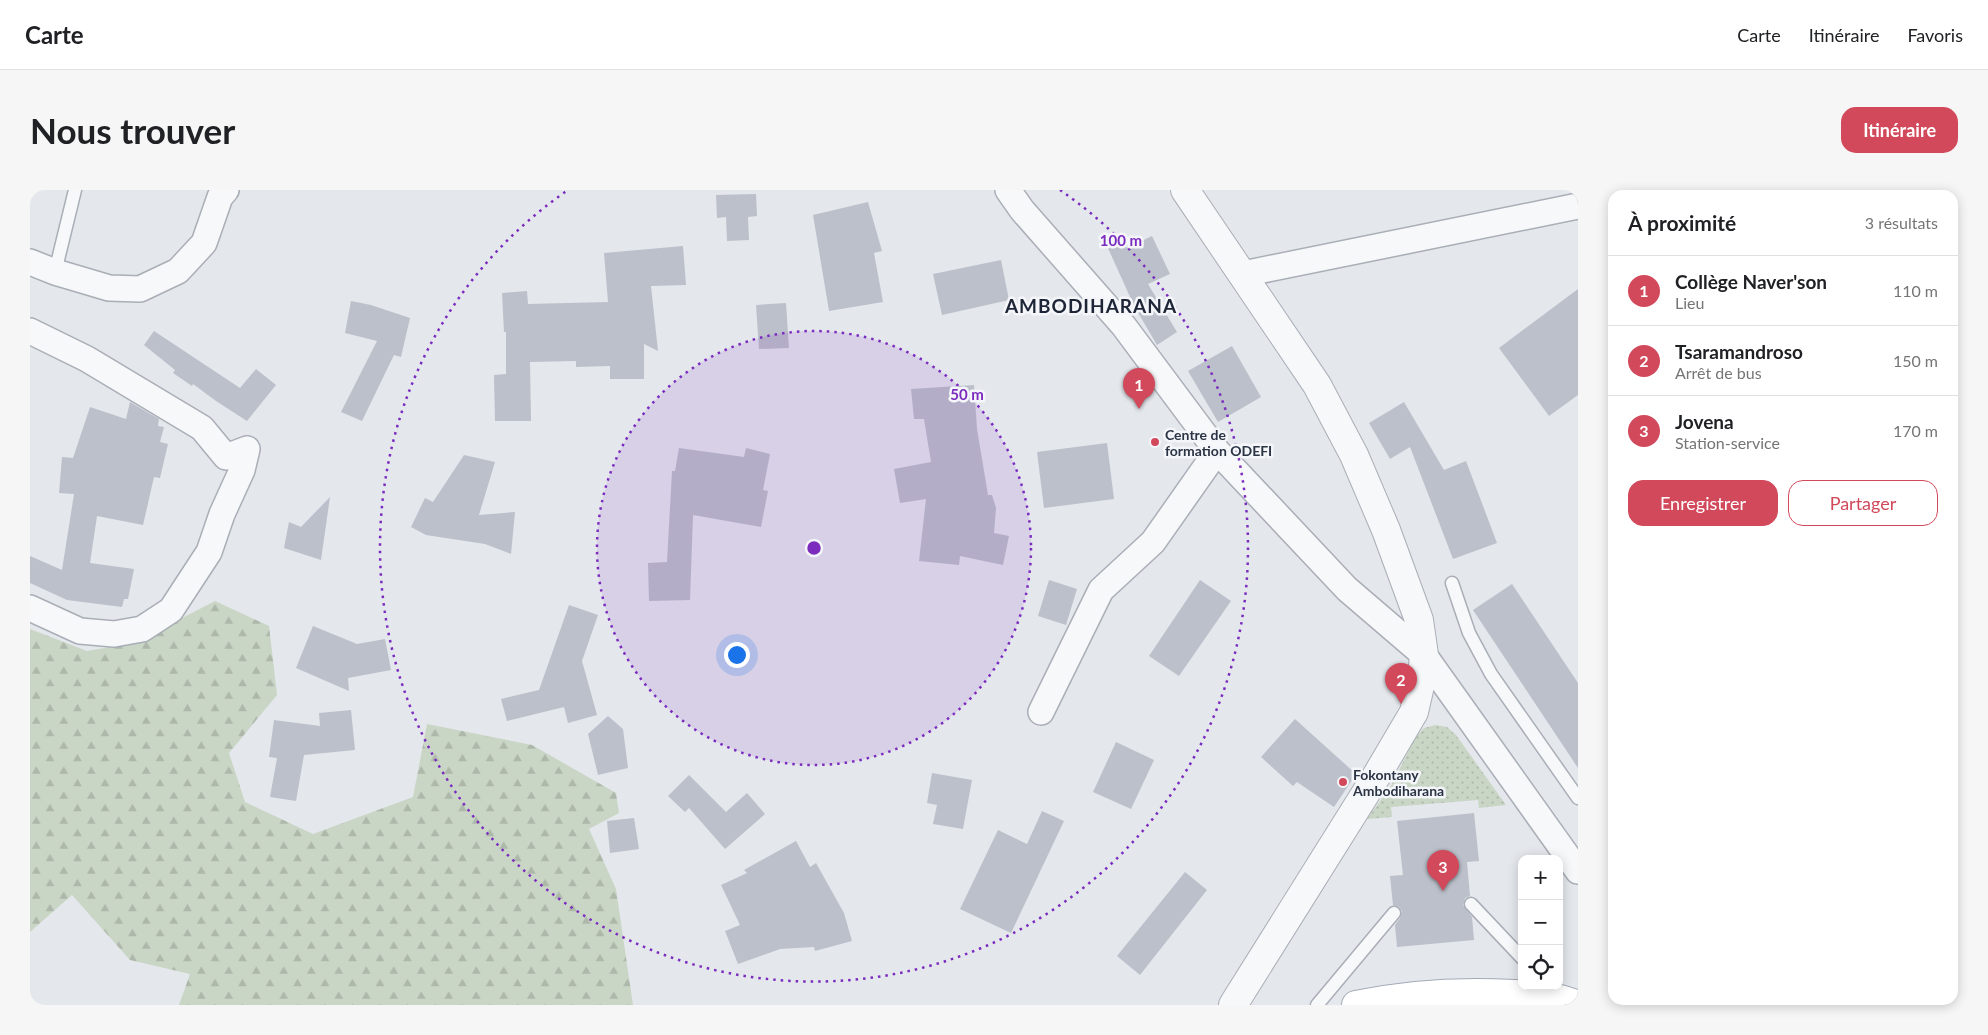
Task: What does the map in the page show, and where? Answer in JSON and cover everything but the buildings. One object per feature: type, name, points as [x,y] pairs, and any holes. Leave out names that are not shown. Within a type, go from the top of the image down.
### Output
[{"type":"main road","points":[[1356,1005],[1415,996],[1476,992],[1562,996]]},
{"type":"street","points":[[30,262],[55,272],[109,288],[140,289],[178,271],[204,243],[220,197],[226,190]]},
{"type":"street","points":[[1008,190],[1022,210],[1123,325],[1217,451],[1346,589],[1424,655],[1578,871]]},
{"type":"street","points":[[1185,190],[1317,385],[1354,455],[1386,530],[1419,620],[1424,655],[1422,677],[1414,712],[1374,780],[1233,1005]]},
{"type":"street","points":[[1243,274],[1578,206]]},
{"type":"street","points":[[30,331],[87,358],[202,428],[226,457],[247,450],[242,470],[222,514],[209,552],[171,610],[142,629],[114,634],[80,631],[30,608]]},
{"type":"street","points":[[1041,712],[1101,590],[1153,542],[1217,451]]},
{"type":"lane","points":[[55,272],[75,190]]},
{"type":"lane","points":[[1452,583],[1468,633],[1491,674],[1578,798]]},
{"type":"lane","points":[[1471,904],[1518,954]]},
{"type":"lane","points":[[1317,1005],[1394,913]]},
{"type":"green space","points":[[215,601],[269,626],[277,695],[229,753],[245,802],[313,834],[413,797],[427,724],[532,745],[616,793],[619,813],[589,829],[616,889],[633,1005],[179,1005],[190,974],[130,960],[72,895],[30,932],[30,629],[87,651],[134,643]]},
{"type":"green space","points":[[1436,725],[1447,727],[1456,735],[1506,805],[1479,808],[1478,800],[1391,807],[1392,817],[1367,819],[1391,786],[1415,738],[1424,728]]},
{"type":"place","name":"Collège Naver'son","points":[[1139,409]]},
{"type":"place","name":"Centre de formation ODEFI","points":[[1155,442]]},
{"type":"place","name":"Tsaramandroso","points":[[1401,704]]},
{"type":"place","name":"Fokontany Ambodiharana","points":[[1343,782]]},
{"type":"place","name":"Jovena","points":[[1443,891]]},
{"type":"district","name":"AMBODIHARANA","points":[[1091,305]]}]
